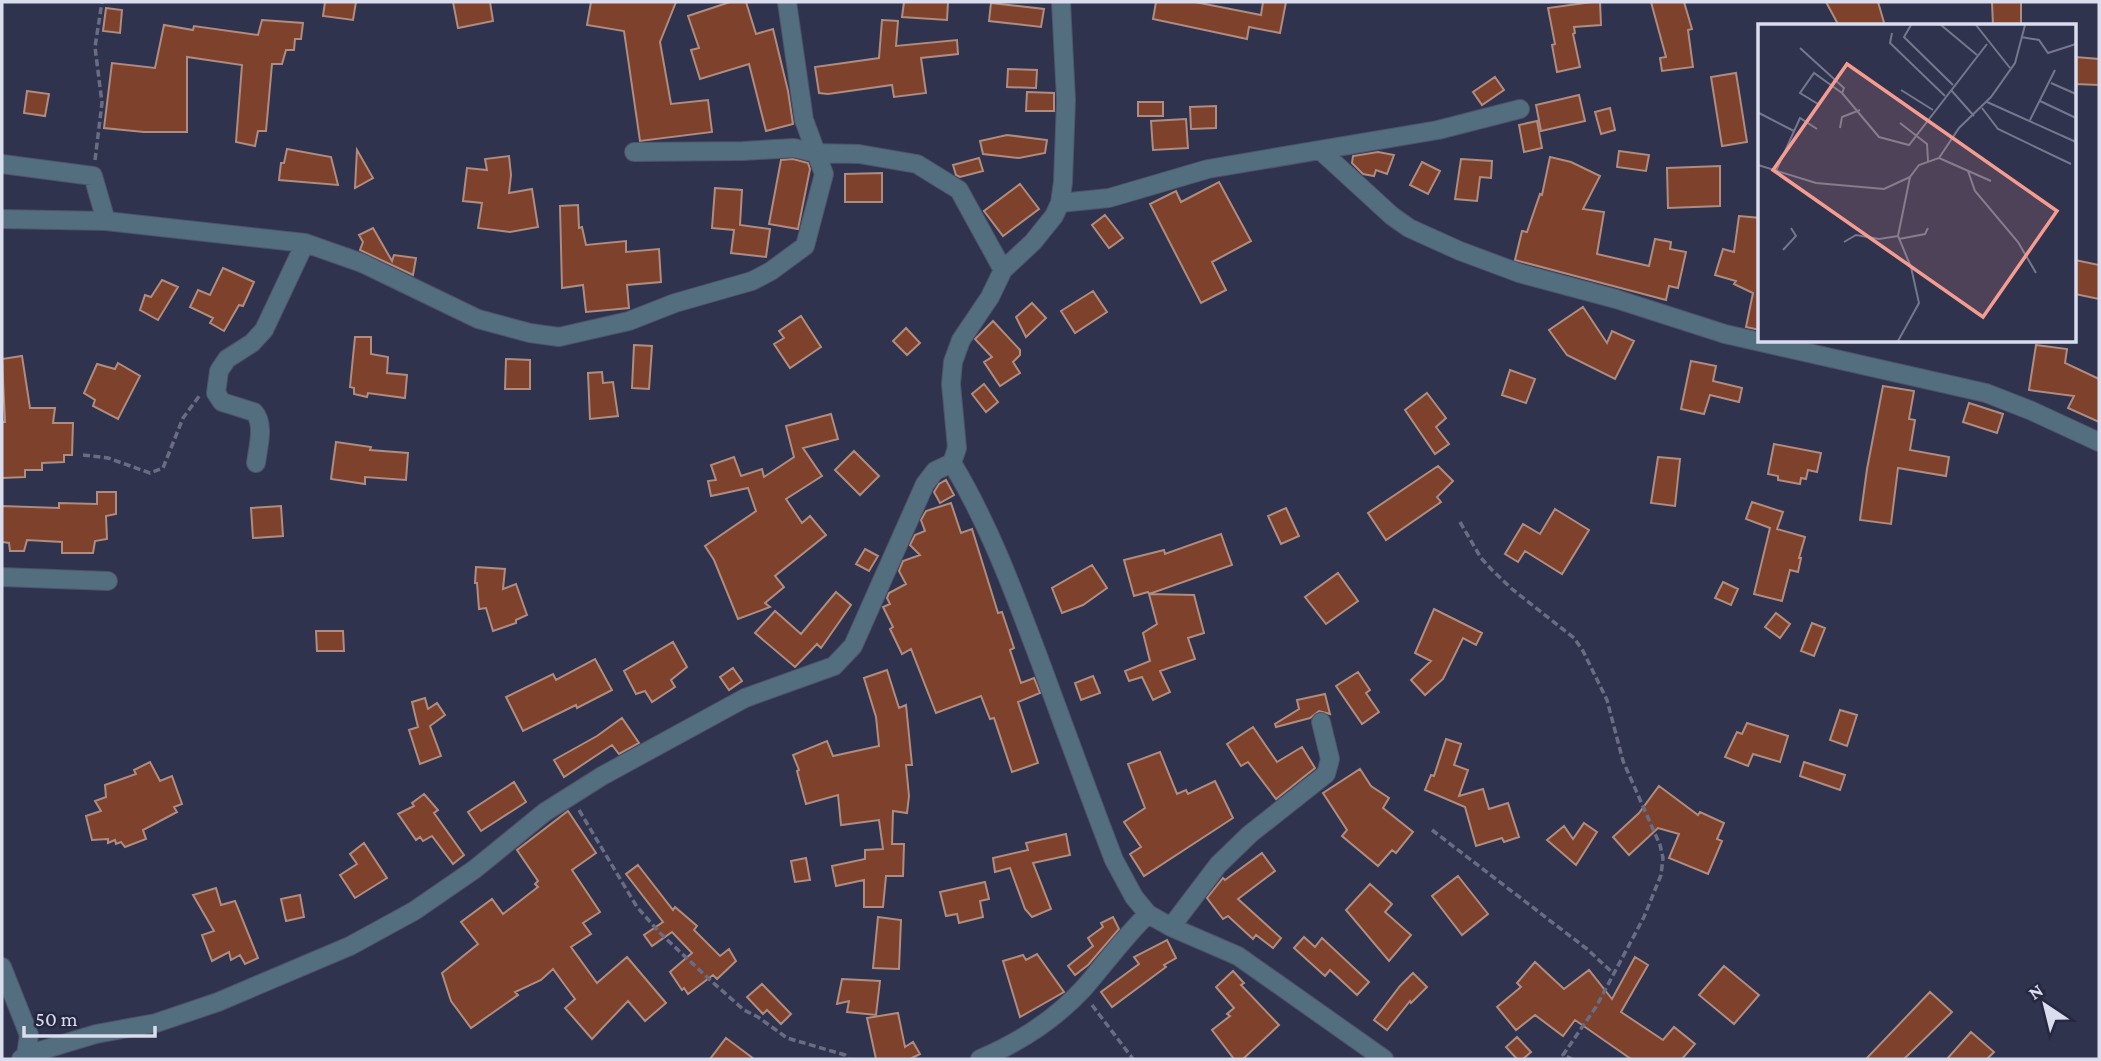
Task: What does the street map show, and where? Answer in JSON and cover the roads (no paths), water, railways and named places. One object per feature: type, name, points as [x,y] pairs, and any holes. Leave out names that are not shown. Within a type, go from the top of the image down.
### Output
[{"type":"street","points":[[2,219],[106,221],[305,243],[362,263],[478,319],[530,333],[559,337],[629,321],[675,303],[752,281],[805,246],[824,174],[804,120],[787,2]]},
{"type":"street","points":[[24,1057],[96,1034],[156,1023],[350,947],[414,911],[475,869],[545,812],[570,796],[745,698],[828,669],[844,658],[853,646],[925,484],[935,471],[952,463],[957,448],[951,384],[953,362],[961,340],[990,296],[1003,270],[1033,242],[1054,216],[1060,203],[1066,100],[1061,2]]},
{"type":"street","points":[[1060,203],[1109,198],[1208,169],[1438,130],[1520,109]]},
{"type":"street","points":[[634,152],[794,148],[816,153],[859,154],[917,163],[959,190],[1003,270]]},
{"type":"street","points":[[1320,150],[1392,216],[1409,228],[1460,251],[1519,273],[1758,341]]},
{"type":"street","points":[[2,164],[93,176],[106,221]]},
{"type":"street","points":[[256,463],[259,418],[254,412],[222,402],[216,393],[219,371],[227,359],[252,343],[264,330],[305,243]]},
{"type":"street","points":[[1765,343],[1986,393],[2099,442]]},
{"type":"street","points":[[952,463],[975,502],[1013,589],[1114,860],[1134,897],[1148,915],[1171,928],[1238,956],[1384,1059]]},
{"type":"street","points":[[2,577],[108,581]]},
{"type":"street","points":[[1171,928],[1218,865],[1250,834],[1326,774],[1331,759],[1321,722]]},
{"type":"street","points":[[980,1059],[1000,1051],[1039,1027],[1082,990],[1148,915]]},
{"type":"street","points":[[2,967],[29,1035],[24,1057]]}]
